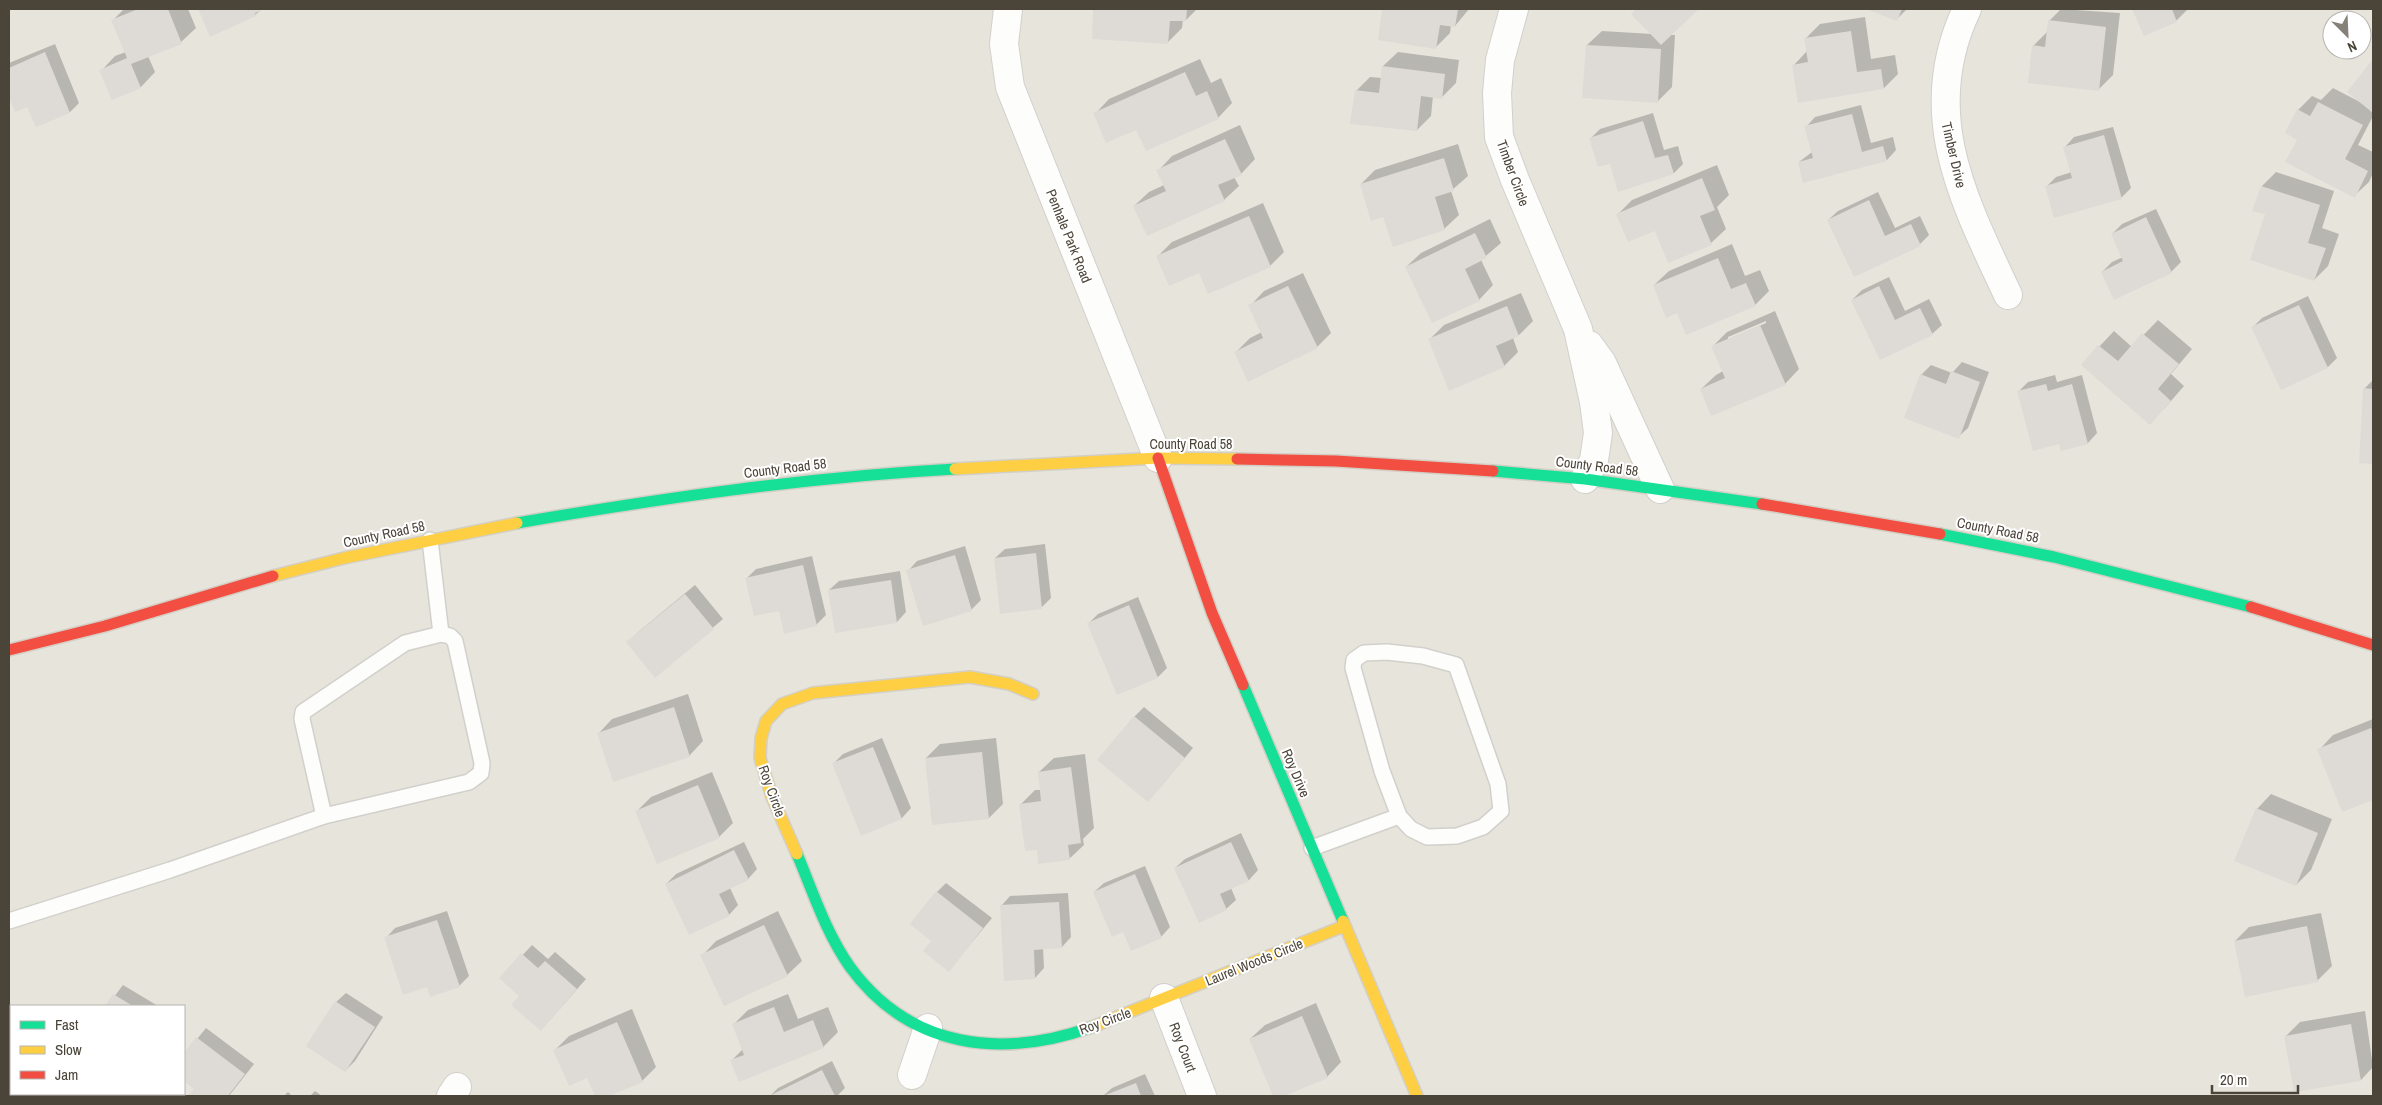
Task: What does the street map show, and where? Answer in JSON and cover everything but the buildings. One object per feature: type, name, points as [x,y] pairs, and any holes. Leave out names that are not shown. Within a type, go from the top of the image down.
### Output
[{"type":"street","name":"Penhale Park Road","points":[[1008,9],[1004,44],[1010,87],[1158,458]]},
{"type":"street","name":"Timber Circle","points":[[1514,9],[1500,60],[1497,94],[1499,137],[1514,180],[1578,329],[1594,402],[1598,433],[1594,460],[1585,479]]},
{"type":"street","name":"Timber Drive","points":[[1967,9],[1947,70],[1946,119],[1958,182],[2008,296]]},
{"type":"street","name":"Timber Circle","points":[[1578,329],[1602,363],[1660,489]]},
{"type":"street","name":"County Road 58","points":[[9,650],[105,626],[271,576],[344,558],[430,540],[634,503],[786,483],[896,472],[1158,458],[1336,461],[1585,479],[1660,489],[1908,528],[2054,557],[2238,603],[2373,645]]},
{"type":"street","name":"Roy Drive","points":[[1158,458],[1212,613],[1416,1096]]},
{"type":"street","name":"Roy Circle","points":[[1033,694],[1009,684],[970,677],[813,693],[794,698],[776,708],[767,717],[762,728],[760,752],[767,784],[834,938],[855,973],[878,998],[909,1020],[949,1037],[981,1045],[1008,1046],[1054,1039],[1164,998]]},
{"type":"street","name":"Laurel Woods Circle","points":[[1164,998],[1344,926]]},
{"type":"street","name":"Roy Court","points":[[1164,998],[1202,1096]]},
{"type":"street","points":[[912,1075],[928,1028]]},
{"type":"lane","points":[[430,540],[440,634]]},
{"type":"lane","points":[[9,921],[170,870],[324,816],[469,782],[481,773],[482,763],[455,641],[450,636],[440,634],[405,643],[303,712],[302,719],[324,816]]},
{"type":"lane","points":[[1387,652],[1423,656],[1456,665],[1498,784],[1501,810],[1483,827],[1457,836],[1428,838],[1411,829],[1399,816],[1382,771],[1353,668],[1354,660],[1364,653],[1387,652]]},
{"type":"lane","points":[[1312,848],[1399,816]]},
{"type":"shaded area","points":[[9,9],[2373,9],[2373,1096],[9,1096]]},
{"type":"traffic: fast","points":[[517,523],[626,505],[790,483],[955,469]]},
{"type":"traffic: fast","points":[[1493,471],[1585,479],[1762,504]]},
{"type":"traffic: fast","points":[[1940,534],[2054,557],[2251,607]]},
{"type":"traffic: fast","points":[[1243,685],[1343,921]]},
{"type":"traffic: fast","points":[[797,854],[820,912],[841,954],[874,994],[900,1015],[929,1030],[960,1040],[992,1044],[1025,1043],[1058,1037],[1092,1027]]},
{"type":"traffic: slow","points":[[955,469],[1158,458],[1237,459]]},
{"type":"traffic: slow","points":[[273,576],[344,558],[517,523]]},
{"type":"traffic: slow","points":[[797,854],[772,797],[760,758],[761,738],[766,721],[782,704],[813,693],[970,677],[1009,684],[1033,694]]},
{"type":"traffic: slow","points":[[1343,921],[1417,1096]]},
{"type":"traffic: slow","points":[[1092,1027],[1344,926]]},
{"type":"traffic: jam","points":[[1158,458],[1212,613],[1243,685]]},
{"type":"traffic: jam","points":[[1237,459],[1336,461],[1493,471]]},
{"type":"traffic: jam","points":[[1762,504],[1940,534]]},
{"type":"traffic: jam","points":[[9,650],[105,626],[273,576]]},
{"type":"traffic: jam","points":[[2251,607],[2373,645]]}]
